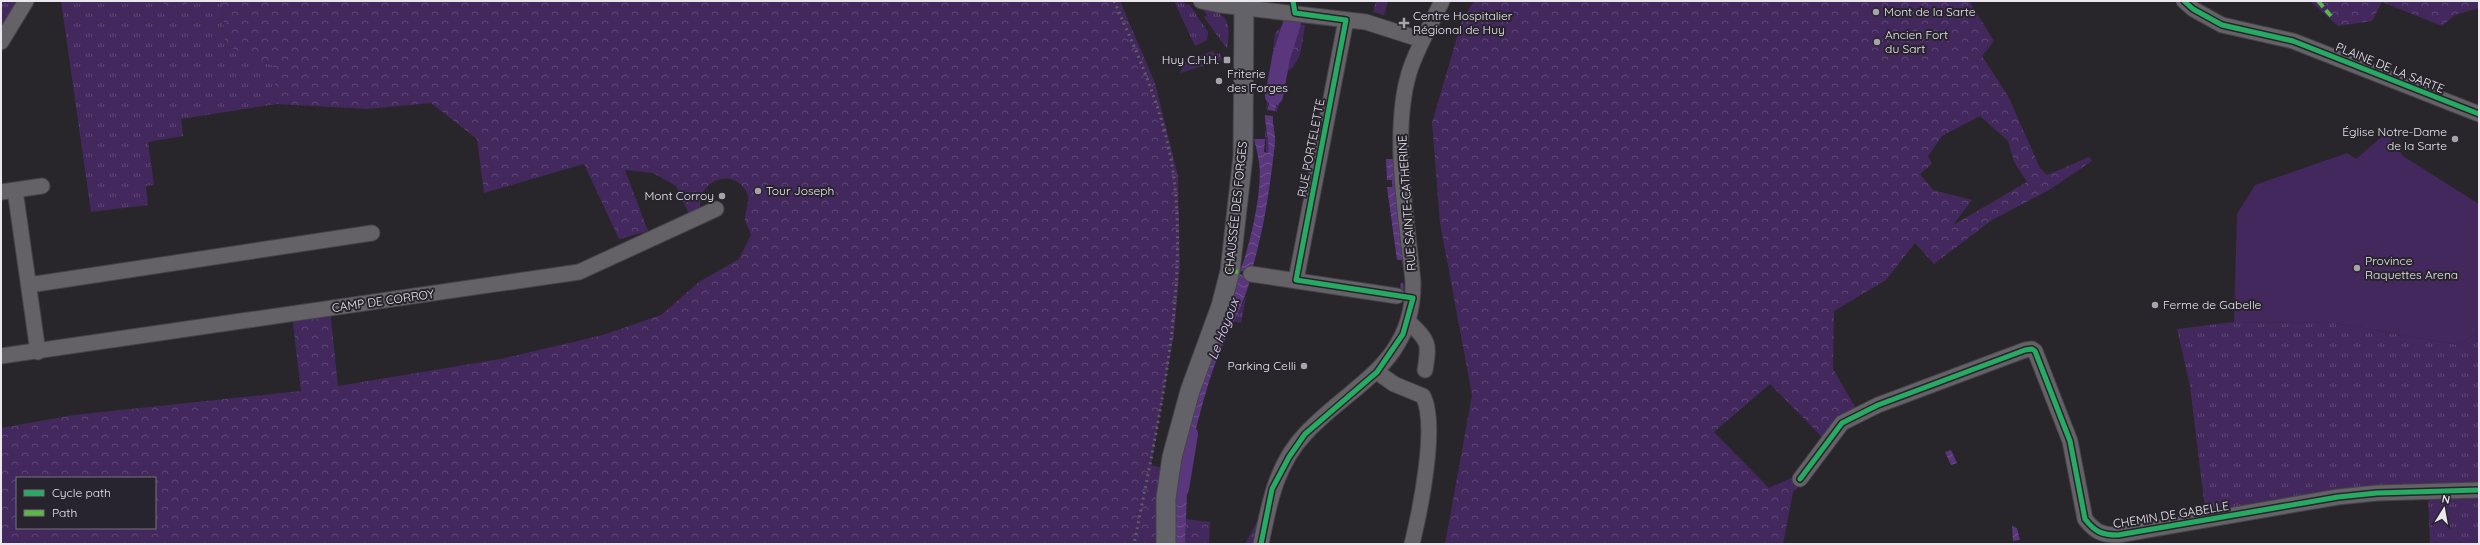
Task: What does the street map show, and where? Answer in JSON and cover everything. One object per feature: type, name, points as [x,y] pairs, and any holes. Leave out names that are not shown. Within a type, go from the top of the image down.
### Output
[{"type":"main road","name":"CHAUSSÉE DES FORGES","points":[[1166,544],[1166,498],[1172,457],[1188,397],[1221,306],[1230,271],[1243,156],[1233,4]]},
{"type":"street","points":[[1,42],[26,1]]},
{"type":"street","points":[[1201,1],[1294,7],[1346,20],[1366,22],[1422,40]]},
{"type":"street","name":"RUE SAINTE-CATHERINE","points":[[1261,544],[1272,489],[1289,457],[1305,434],[1377,372],[1398,342],[1408,321],[1413,298],[1413,282],[1403,175],[1401,126],[1409,72],[1422,40],[1442,1]]},
{"type":"street","name":"PLAINE DE LA SARTE","points":[[2184,1],[2193,9],[2222,25],[2293,41],[2479,114]]},
{"type":"street","name":"RUE PORTELETTE","points":[[1296,280],[1346,20]]},
{"type":"street","points":[[38,352],[30,285],[8,191],[42,186]]},
{"type":"street","name":"CAMP DE CORROY","points":[[1,356],[38,352],[579,272],[716,208]]},
{"type":"street","points":[[30,285],[372,233]]},
{"type":"street","points":[[1251,274],[1397,296]]},
{"type":"street","points":[[1408,321],[1424,337],[1429,348],[1425,370]]},
{"type":"street","name":"CHEMIN DE GABELLE","points":[[1800,479],[1842,423],[1878,405],[2025,350],[2032,349],[2035,352],[2070,441],[2085,519],[2093,529],[2103,535],[2118,535],[2338,497],[2377,493],[2479,490]]},
{"type":"street","points":[[1377,372],[1394,384],[1423,396],[1427,403],[1428,438],[1420,511],[1412,544]]},
{"type":"green space","points":[[1,1],[26,1],[1,42]]},
{"type":"green space","points":[[61,1],[163,1],[164,9],[195,1],[222,1],[225,45],[274,66],[277,104],[181,119],[183,136],[148,142],[154,185],[146,186],[148,205],[91,212]]},
{"type":"green space","points":[[163,1],[195,1],[195,2],[164,9]]},
{"type":"green space","points":[[222,1],[1120,1],[1155,83],[1178,176],[1180,265],[1174,334],[1151,465],[1162,468],[1156,515],[1158,544],[1,544],[1,428],[74,415],[301,391],[292,315],[330,309],[338,386],[500,359],[603,335],[661,315],[699,282],[739,259],[751,235],[745,219],[748,196],[744,188],[737,182],[729,179],[721,179],[707,187],[702,194],[700,202],[701,211],[690,216],[676,186],[653,173],[625,170],[648,231],[619,239],[584,164],[484,193],[477,139],[431,103],[367,109],[277,104],[273,66],[225,45]]},
{"type":"green space","points":[[1174,1],[1183,1],[1186,5],[1189,4],[1208,32],[1207,40],[1195,46]]},
{"type":"green space","points":[[1376,1],[1388,1],[1384,15],[1373,12]]},
{"type":"green space","points":[[1474,1],[1969,1],[1994,41],[1982,56],[2008,96],[2040,168],[2047,175],[2089,157],[2092,161],[2049,190],[1992,220],[1934,264],[1915,243],[1886,280],[1834,311],[1833,369],[1857,410],[1825,440],[1770,384],[1714,432],[1769,488],[1796,476],[1804,482],[1793,492],[1783,544],[1445,544],[1472,395],[1440,223],[1432,123],[1462,20]],"holes":[[[1980,116],[2008,141],[2014,162],[2027,182],[1953,225],[1972,200],[1933,190],[1920,174],[1932,164],[1928,156],[1942,136]]]},
{"type":"green space","points":[[2310,1],[2479,1],[2479,8],[2455,15],[2442,26],[2382,2],[2372,21],[2338,26]]},
{"type":"green space","points":[[1202,9],[1218,13],[1226,21],[1229,33],[1227,49],[1204,17],[1207,15]]},
{"type":"green space","points":[[1285,23],[1305,25],[1301,51],[1292,68],[1287,72],[1277,112],[1275,111],[1281,80],[1279,73],[1266,110],[1275,33]]},
{"type":"green space","points":[[1212,51],[1216,54],[1220,53],[1222,60],[1180,73],[1185,62]]},
{"type":"green space","points":[[1265,129],[1270,138],[1268,153],[1266,154]]},
{"type":"green space","name":"Province Raquettes Arena","points":[[2386,133],[2403,156],[2479,204],[2479,331],[2459,345],[2335,323],[2234,322],[2237,214],[2255,185],[2347,153],[2356,159]]},
{"type":"green space","points":[[1246,297],[1241,323],[1233,321]]},
{"type":"green space","points":[[2234,322],[2335,323],[2459,345],[2479,331],[2479,487],[2206,517],[2190,386],[2177,329]]},
{"type":"green space","points":[[2479,493],[2479,544],[2430,544],[2428,494]]},
{"type":"green space","points":[[1259,518],[1261,544],[1245,544]]},
{"type":"green space","points":[[1186,519],[1210,522],[1209,544],[1185,544]]},
{"type":"water","points":[[1279,73],[1281,80],[1275,111],[1267,110]]},
{"type":"water","points":[[1265,115],[1273,116],[1275,143],[1260,241],[1251,273],[1240,271],[1248,247],[1255,217],[1259,187],[1259,163],[1254,139],[1265,139],[1264,152],[1268,153]]},
{"type":"water","points":[[1386,159],[1396,159],[1398,180],[1387,180]]},
{"type":"water","points":[[1387,187],[1398,187],[1406,260],[1397,260]]},
{"type":"water","points":[[1239,274],[1251,276],[1248,287],[1211,375],[1188,458],[1180,456],[1186,433],[1225,320]]},
{"type":"water","points":[[1951,450],[1957,463],[1951,465],[1945,452]]},
{"type":"water","points":[[1179,464],[1188,468],[1185,544],[1175,544],[1174,513]]},
{"type":"water","points":[[2012,526],[2017,528],[2020,540],[2013,541]]},
{"type":"waterway","name":"Le Hoyoux","points":[[1274,96],[1281,58],[1292,23]]},
{"type":"waterway","points":[[1393,177],[1394,190]]},
{"type":"waterway","points":[[1402,284],[1402,294]]},
{"type":"waterway","name":"Le Hoyoux","points":[[1180,489],[1189,434]]},
{"type":"railway","points":[[1114,1],[1142,65],[1165,132],[1174,178],[1177,223],[1177,269],[1174,315],[1168,362],[1134,544]]},
{"type":"marked path","points":[[2318,1],[2331,16]]},
{"type":"marked path","points":[[1230,271],[1240,272]]},
{"type":"cycle path","points":[[1261,544],[1272,489],[1289,457],[1305,434],[1377,372],[1403,334],[1413,298],[1296,280],[1346,20],[1295,13],[1293,1]]},
{"type":"cycle path","points":[[2184,1],[2193,9],[2222,25],[2293,41],[2479,114]]},
{"type":"cycle path","points":[[1800,479],[1842,423],[1878,405],[2025,350],[2032,349],[2035,351],[2070,441],[2085,519],[2099,532],[2118,535],[2338,497],[2377,493],[2479,490]]},
{"type":"place","name":"Mont de la Sarte","points":[[1876,12]]},
{"type":"place","name":"Centre Hospitalier Régional de Huy","points":[[1404,23]]},
{"type":"place","name":"Ancien Fort du Sart","points":[[1877,42]]},
{"type":"place","name":"Huy C.H.H.","points":[[1227,60]]},
{"type":"place","name":"Friterie des Forges","points":[[1219,81]]},
{"type":"place","name":"Église Notre-Dame de la Sarte","points":[[2455,139]]},
{"type":"place","name":"Tour Joseph","points":[[758,191]]},
{"type":"place","name":"Mont Corroy","points":[[722,196]]},
{"type":"place","name":"Province Raquettes Arena","points":[[2357,268]]},
{"type":"place","name":"Ferme de Gabelle","points":[[2155,305]]},
{"type":"place","name":"Parking Celli","points":[[1304,366]]}]
